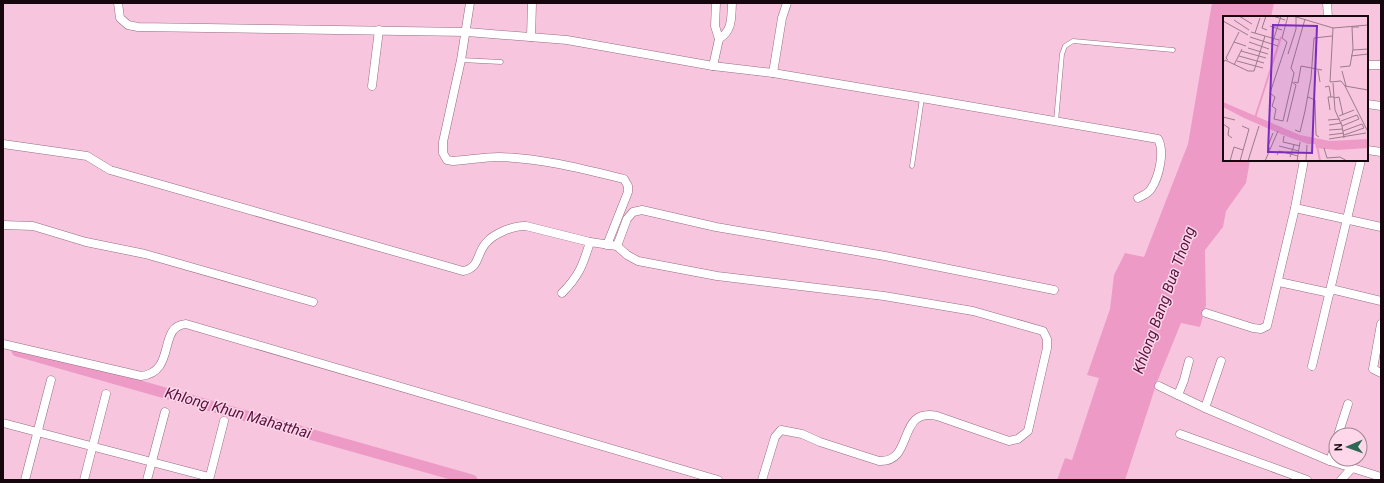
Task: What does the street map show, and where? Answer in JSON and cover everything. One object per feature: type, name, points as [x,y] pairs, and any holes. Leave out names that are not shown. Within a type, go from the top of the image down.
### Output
[{"type":"street","points":[[118,3],[120,18],[128,25],[138,27],[467,32],[567,40],[713,66],[773,73],[1158,139],[1161,148],[1158,172],[1151,190],[1138,198]]},
{"type":"street","points":[[470,3],[467,32],[443,142],[443,153],[447,160],[453,161],[499,157],[536,160],[579,168],[624,179],[628,186],[628,192],[608,245]]},
{"type":"street","points":[[531,37],[532,3]]},
{"type":"street","points":[[716,3],[715,26],[720,39]]},
{"type":"street","points":[[713,66],[720,39],[728,32],[730,28],[732,3]]},
{"type":"street","points":[[773,73],[782,18],[787,3]]},
{"type":"street","points":[[1327,3],[1328,16]]},
{"type":"street","points":[[372,86],[380,30]]},
{"type":"street","points":[[1368,65],[1381,65]]},
{"type":"street","points":[[1368,104],[1381,106]]},
{"type":"street","points":[[3,144],[87,156],[110,170],[463,271],[471,270],[475,266],[486,242],[512,227],[519,225],[590,242],[617,246],[627,255],[638,261],[717,276],[884,296],[965,310],[1044,331],[1048,339],[1047,348],[1028,431],[1018,439],[1008,441],[936,416],[928,414],[920,415],[914,420],[895,458],[888,462],[879,461],[820,442],[802,434],[781,430],[775,437],[762,480]]},
{"type":"street","points":[[1368,150],[1381,152]]},
{"type":"street","points":[[1206,313],[1253,328],[1261,329],[1267,326],[1279,282],[1304,161]]},
{"type":"street","points":[[1312,366],[1361,161]]},
{"type":"street","points":[[1295,208],[1381,227]]},
{"type":"street","points":[[617,246],[627,220],[633,212],[642,210],[716,227],[885,256],[1054,290]]},
{"type":"street","points":[[3,225],[33,226],[86,242],[145,254],[313,302]]},
{"type":"street","points":[[562,293],[574,281],[582,268],[590,242]]},
{"type":"street","points":[[1279,282],[1381,301]]},
{"type":"street","points":[[3,344],[141,376],[150,375],[157,371],[162,364],[174,328],[180,324],[186,324],[718,480]]},
{"type":"street","points":[[1381,324],[1373,369],[1381,373]]},
{"type":"street","points":[[1178,395],[1184,380],[1188,361]]},
{"type":"street","points":[[1205,408],[1221,361]]},
{"type":"street","points":[[25,480],[51,380]]},
{"type":"street","points":[[1159,386],[1205,408],[1328,460]]},
{"type":"street","points":[[84,480],[106,394]]},
{"type":"street","points":[[1341,427],[1348,404]]},
{"type":"street","points":[[148,480],[166,412]]},
{"type":"street","points":[[3,423],[152,462],[209,479],[224,421]]},
{"type":"street","points":[[1180,434],[1307,480]]},
{"type":"street","points":[[1349,467],[1380,475]]},
{"type":"street","points":[[1341,480],[1352,468]]},
{"type":"lane","points":[[1056,122],[1062,54],[1065,46],[1073,40],[1173,50]]},
{"type":"lane","points":[[461,60],[501,62]]},
{"type":"lane","points":[[912,166],[922,98]]},
{"type":"water","name":"Khlong Bang Bua Thong","points":[[1212,3],[1274,3],[1271,16],[1223,16],[1223,161],[1250,161],[1246,183],[1226,211],[1223,227],[1205,250],[1206,305],[1200,327],[1181,323],[1157,382],[1125,480],[1057,480],[1065,458],[1072,460],[1099,378],[1087,375],[1110,309],[1114,275],[1125,253],[1144,257],[1188,144]]},
{"type":"waterway","name":"Khlong Khun Mahatthai","points":[[17,351],[472,480]]}]
